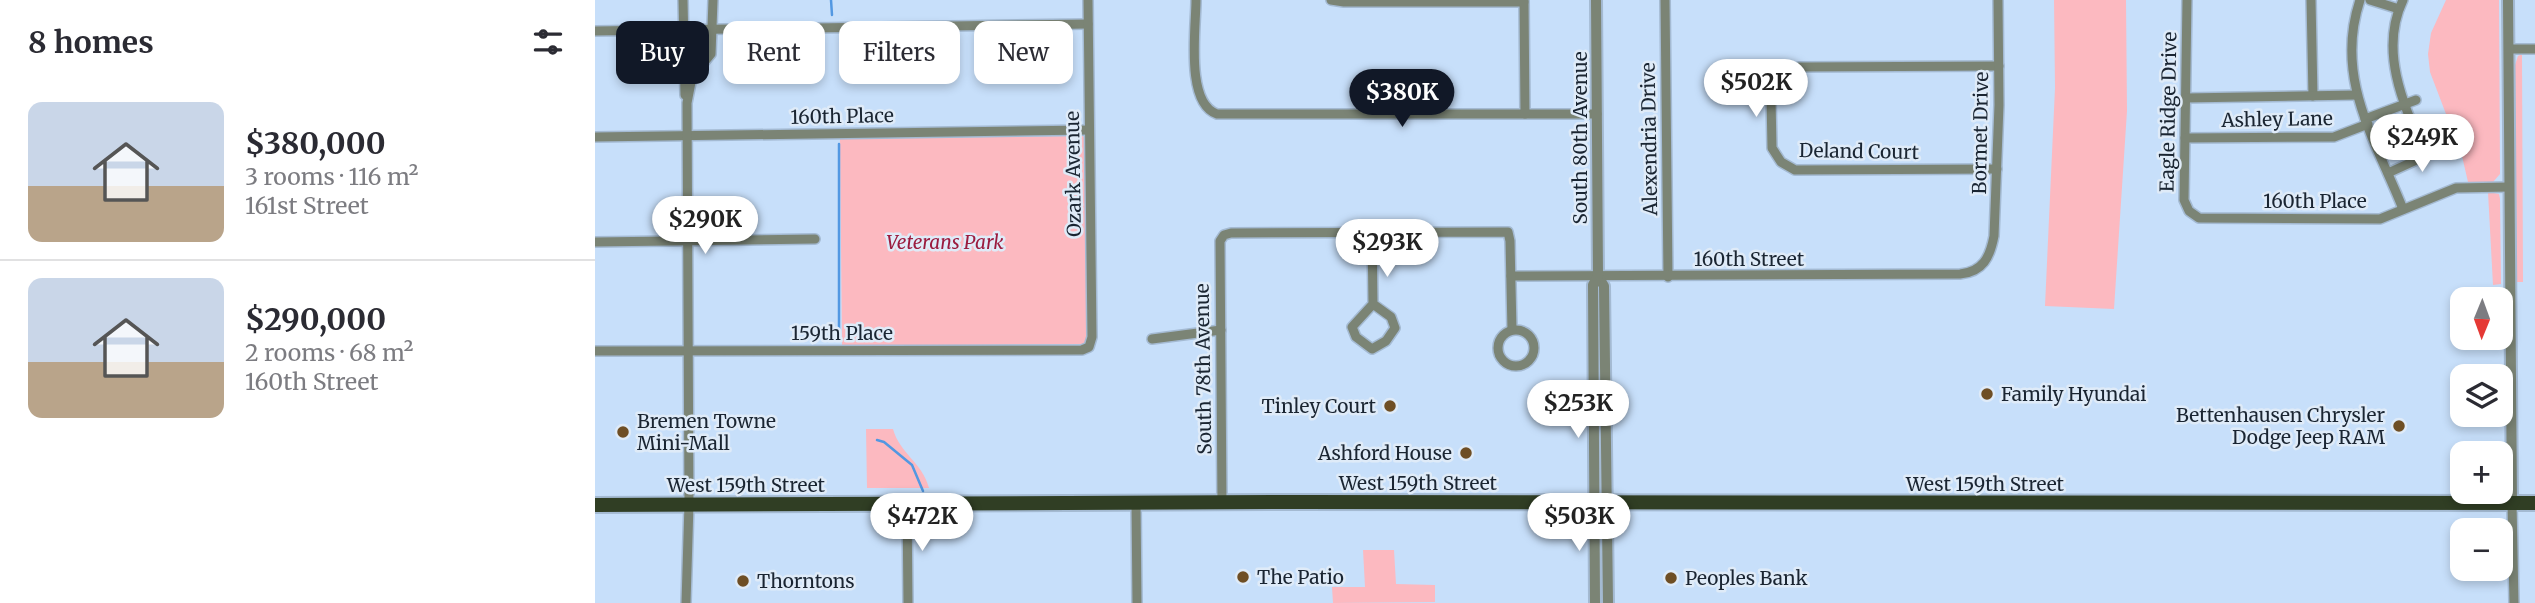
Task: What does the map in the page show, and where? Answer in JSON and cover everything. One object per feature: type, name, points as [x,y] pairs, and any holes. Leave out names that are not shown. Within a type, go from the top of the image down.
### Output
[{"type":"main road","name":"West 159th Street","points":[[595,505],[2450,503]]},
{"type":"main road","name":"West 159th Street","points":[[2513,503],[2535,503]]},
{"type":"street","points":[[683,0],[683,21]]},
{"type":"street","points":[[686,603],[689,504],[687,103],[692,77],[711,54],[713,0]]},
{"type":"street","name":"Ozark Avenue","points":[[1088,0],[1092,337],[1089,347]]},
{"type":"street","points":[[1196,0],[1196,87],[1205,107],[1212,112],[1597,114]]},
{"type":"street","points":[[1331,0],[1524,1],[1525,114]]},
{"type":"street","name":"South 80th Avenue","points":[[1595,603],[1601,502],[1605,285],[1598,276],[1596,0]]},
{"type":"street","name":"Alexendria Drive","points":[[1665,0],[1668,277]]},
{"type":"street","name":"Bormet Drive","points":[[1984,264],[1989,257],[1994,236],[1999,66],[1998,0]]},
{"type":"street","name":"Eagle Ridge Drive","points":[[2187,0],[2184,200],[2189,211],[2199,219]]},
{"type":"street","points":[[2311,0],[2313,96]]},
{"type":"street","points":[[2360,0],[2352,34],[2350,66],[2367,122],[2403,209]]},
{"type":"street","points":[[2369,0],[2401,4],[2392,60],[2404,104],[2426,156]]},
{"type":"street","points":[[2508,0],[2511,441]]},
{"type":"street","points":[[709,29],[1088,24]]},
{"type":"street","points":[[595,31],[616,31]]},
{"type":"street","points":[[2509,49],[2535,49]]},
{"type":"street","name":"Deland Court","points":[[1997,169],[1795,170],[1781,162],[1772,148],[1771,98],[1778,80],[1799,67],[1999,66]]},
{"type":"street","points":[[684,84],[687,103]]},
{"type":"street","points":[[2186,98],[2357,95]]},
{"type":"street","name":"Ashley Lane","points":[[2185,138],[2334,138],[2417,100]]},
{"type":"street","name":"160th Place","points":[[595,136],[1089,130]]},
{"type":"street","points":[[2388,173],[2443,148]]},
{"type":"street","name":"160th Place","points":[[2199,219],[2380,219],[2456,188],[2509,187]]},
{"type":"street","points":[[1373,304],[1391,317],[1395,328],[1387,341],[1372,349],[1356,337],[1352,327],[1373,304],[1372,232],[1507,232],[1510,240],[1512,330]]},
{"type":"street","name":"South 78th Avenue","points":[[1222,503],[1220,241],[1224,235],[1231,233],[1372,232]]},
{"type":"street","points":[[595,242],[815,239]]},
{"type":"street","name":"160th Street","points":[[1511,276],[1959,274],[1969,273],[1984,264]]},
{"type":"street","points":[[1152,339],[1221,330]]},
{"type":"street","points":[[1512,330],[1528,335],[1534,345],[1532,356],[1520,366],[1507,364],[1497,349],[1501,337],[1512,330]]},
{"type":"street","name":"159th Place","points":[[595,351],[1082,350],[1089,347]]},
{"type":"street","name":"South 80th Avenue","points":[[1601,502],[1608,603]]},
{"type":"street","points":[[1136,503],[1137,603]]},
{"type":"street","points":[[907,504],[908,603]]},
{"type":"street","points":[[2512,504],[2514,603]]},
{"type":"green space","points":[[2054,0],[2126,0],[2127,111],[2114,309],[2045,306],[2055,88]]},
{"type":"green space","points":[[2446,0],[2499,0],[2500,174],[2493,182],[2468,182],[2462,156],[2430,72],[2428,54],[2431,33]]},
{"type":"green space","points":[[2522,54],[2523,282],[2517,282],[2515,65],[2518,56]]},
{"type":"green space","name":"Veterans Park","points":[[1083,136],[1086,141],[1085,344],[842,346],[840,139]]},
{"type":"green space","points":[[2488,192],[2499,194],[2500,199],[2501,284],[2493,285]]},
{"type":"green space","points":[[866,429],[893,429],[896,438],[926,479],[929,488],[867,488]]},
{"type":"green space","points":[[1363,550],[1394,550],[1396,584],[1435,585],[1435,602],[1333,603],[1332,587],[1365,587]]},
{"type":"waterway","points":[[831,0],[832,15]]},
{"type":"waterway","points":[[839,144],[839,338]]},
{"type":"waterway","points":[[877,440],[884,442],[912,465],[923,491]]},
{"type":"place","name":"Family Hyundai","points":[[1987,394]]},
{"type":"place","name":"Tinley Court","points":[[1390,406]]},
{"type":"place","name":"Bettenhausen Chrysler Dodge Jeep RAM","points":[[2399,426]]},
{"type":"place","name":"Bremen Towne Mini-Mall","points":[[623,432]]},
{"type":"place","name":"Ashford House","points":[[1466,453]]},
{"type":"place","name":"The Patio","points":[[1243,577]]},
{"type":"place","name":"Peoples Bank","points":[[1671,578]]},
{"type":"place","name":"Thorntons","points":[[743,581]]}]
